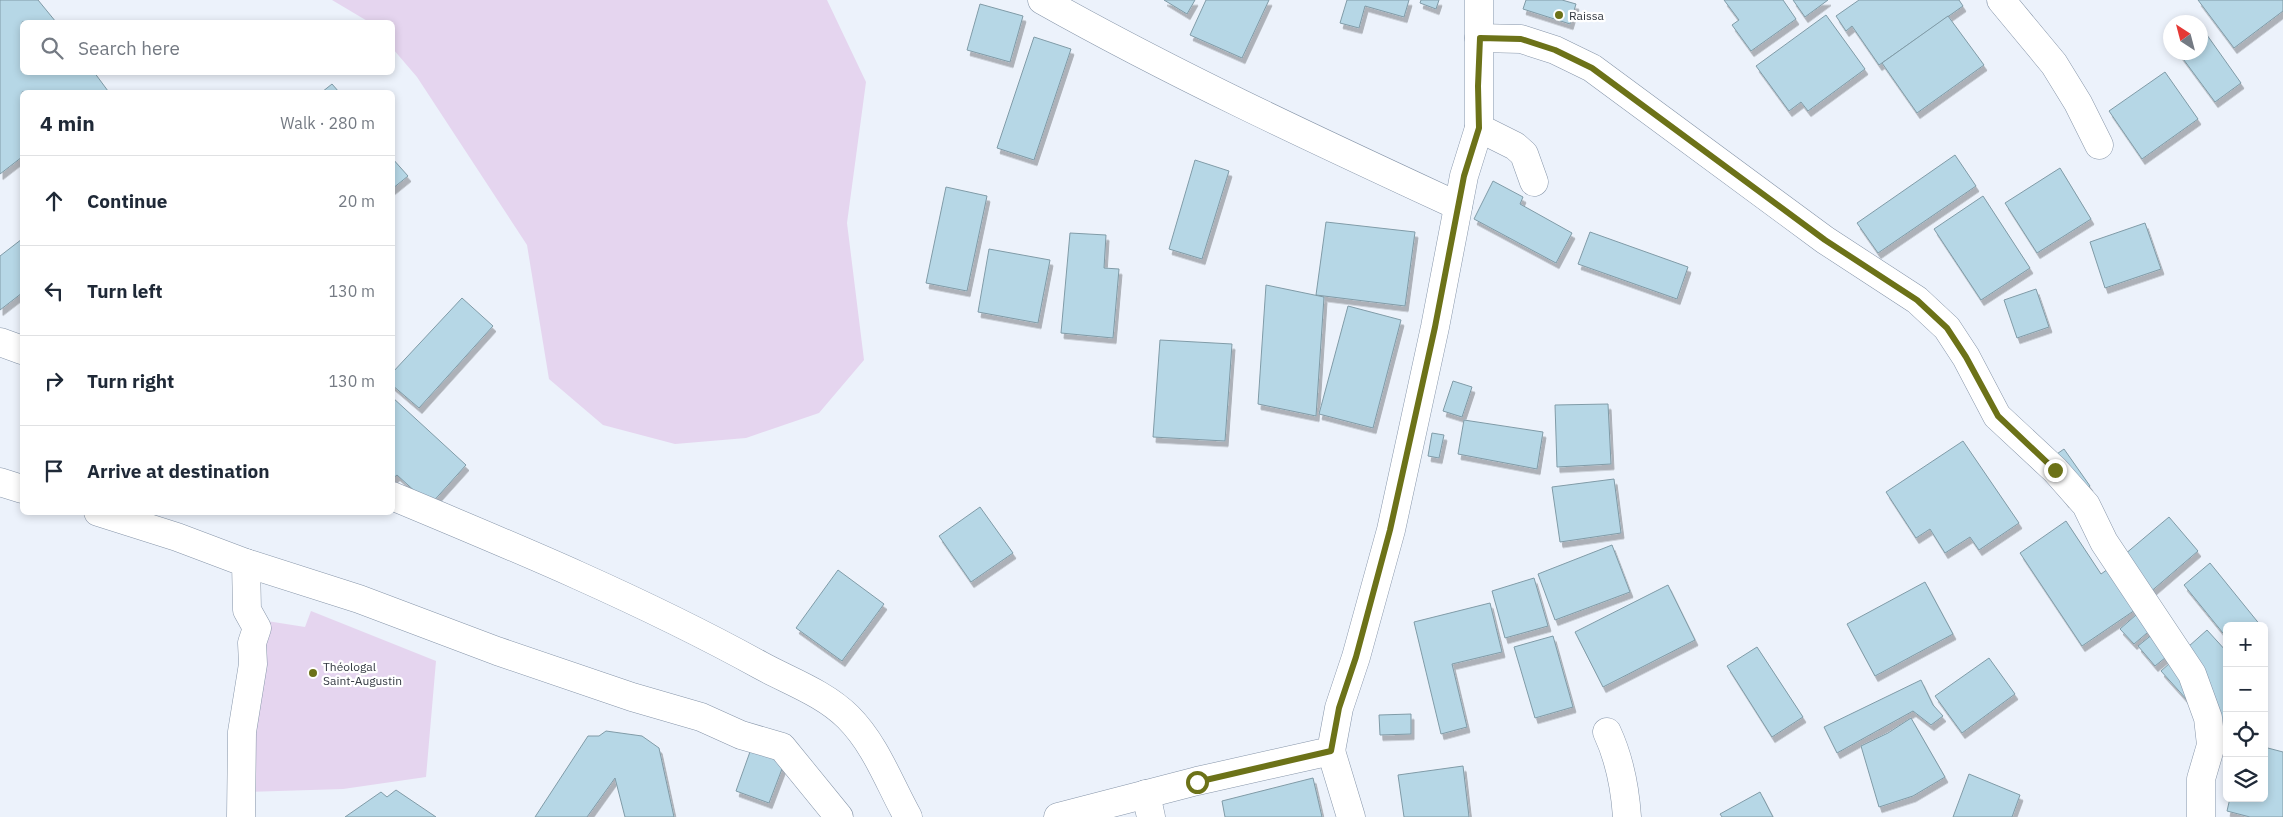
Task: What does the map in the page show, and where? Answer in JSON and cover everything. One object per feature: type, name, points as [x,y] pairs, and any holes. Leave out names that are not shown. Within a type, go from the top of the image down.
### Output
[{"type":"street","points":[[1042,0],[1127,48],[1251,110],[1458,206]]},
{"type":"street","points":[[1351,817],[1331,751],[1339,708],[1356,657],[1390,530],[1435,327],[1464,176],[1479,128],[1479,0]]},
{"type":"street","points":[[2001,0],[2054,64],[2078,103],[2099,145]]},
{"type":"street","points":[[1480,38],[1521,39],[1555,50],[1592,68],[1825,240],[1917,300],[1947,328],[1966,357],[1998,416],[2055,470],[2086,506],[2104,542],[2192,674],[2208,718],[2211,746],[2201,779],[2201,817]]},
{"type":"street","points":[[1479,128],[1516,146],[1524,154],[1534,182]]},
{"type":"street","points":[[0,342],[20,349]]},
{"type":"street","points":[[0,482],[20,488]]},
{"type":"street","points":[[395,497],[656,610],[822,697],[848,717],[869,741],[908,817]]},
{"type":"street","points":[[107,515],[177,537],[246,563],[360,599],[497,651],[632,697],[701,717],[740,735],[782,747],[839,817]]},
{"type":"street","points":[[241,817],[242,732],[254,664],[252,643],[257,628],[247,610],[246,563]]},
{"type":"street","points":[[1607,732],[1615,748],[1624,782],[1627,817]]},
{"type":"street","points":[[1058,817],[1148,806],[1331,751]]},
{"type":"shaded area","points":[[332,0],[827,0],[866,82],[847,223],[864,360],[819,413],[746,438],[675,444],[603,425],[549,379],[527,245],[417,77],[395,51],[395,20],[366,20]]},
{"type":"shaded area","points":[[311,611],[436,661],[426,777],[343,789],[249,792],[267,621],[305,627]]},
{"type":"building","points":[[0,0],[38,0],[54,20],[20,20],[20,75],[96,75],[107,90],[20,90],[20,159],[0,174]]},
{"type":"building","points":[[1164,0],[1195,0],[1187,14]]},
{"type":"building","points":[[1206,0],[1269,0],[1242,58],[1190,35]]},
{"type":"building","points":[[1347,0],[1409,0],[1404,17],[1365,6],[1359,28],[1340,23]]},
{"type":"building","points":[[1421,0],[1439,0],[1436,9],[1420,3]]},
{"type":"building","points":[[1526,0],[1562,0],[1576,4],[1570,24],[1523,9]]},
{"type":"building","points":[[1724,0],[1783,0],[1796,19],[1751,51],[1732,25],[1739,20]]},
{"type":"building","points":[[1793,0],[1828,0],[1805,17]]},
{"type":"building","points":[[1859,0],[1959,0],[1963,6],[1879,65],[1852,26],[1846,31],[1836,16]]},
{"type":"building","points":[[2198,0],[2283,0],[2283,11],[2234,48]]},
{"type":"building","points":[[980,4],[1023,16],[1010,62],[967,50]]},
{"type":"building","points":[[1826,15],[1865,69],[1808,111],[1801,102],[1789,111],[1756,66]]},
{"type":"building","points":[[1948,16],[1984,65],[1917,113],[1882,63]]},
{"type":"building","points":[[2208,36],[2241,83],[2215,102],[2184,60],[2208,60]]},
{"type":"building","points":[[1034,37],[1071,49],[1034,160],[997,148]]},
{"type":"building","points":[[2165,72],[2198,119],[2142,159],[2109,111]]},
{"type":"building","points":[[332,84],[337,90],[324,90]]},
{"type":"building","points":[[1955,155],[1976,186],[1878,253],[1857,223]]},
{"type":"building","points":[[1195,160],[1229,171],[1202,259],[1169,249]]},
{"type":"building","points":[[395,161],[408,176],[395,187]]},
{"type":"building","points":[[2060,168],[2091,219],[2037,253],[2005,203]]},
{"type":"building","points":[[1493,181],[1523,197],[1520,204],[1572,233],[1556,263],[1474,219]]},
{"type":"building","points":[[946,187],[987,196],[967,291],[926,283]]},
{"type":"building","points":[[1983,196],[2030,268],[1981,300],[1934,229]]},
{"type":"building","points":[[1326,222],[1415,232],[1405,306],[1316,295]]},
{"type":"building","points":[[2145,223],[2161,269],[2105,288],[2090,242]]},
{"type":"building","points":[[1590,232],[1688,267],[1677,299],[1578,264]]},
{"type":"building","points":[[1070,233],[1106,235],[1104,268],[1119,269],[1113,338],[1061,333]]},
{"type":"building","points":[[20,241],[20,295],[0,310],[0,256]]},
{"type":"building","points":[[989,249],[1050,260],[1038,323],[978,312]]},
{"type":"building","points":[[1266,285],[1324,297],[1316,416],[1258,404]]},
{"type":"building","points":[[2036,289],[2049,327],[2017,338],[2004,300]]},
{"type":"building","points":[[462,298],[493,326],[419,408],[395,388],[395,370]]},
{"type":"building","points":[[1348,306],[1401,320],[1373,428],[1319,414]]},
{"type":"building","points":[[1160,340],[1232,344],[1225,441],[1153,437]]},
{"type":"building","points":[[1453,381],[1472,387],[1462,417],[1443,411]]},
{"type":"building","points":[[395,400],[466,465],[430,505],[397,475],[395,477]]},
{"type":"building","points":[[1608,404],[1611,464],[1557,467],[1555,405]]},
{"type":"building","points":[[1464,420],[1543,432],[1537,469],[1458,454]]},
{"type":"building","points":[[1432,433],[1444,435],[1439,458],[1428,456]]},
{"type":"building","points":[[1963,441],[2019,523],[1979,550],[1970,537],[1945,553],[1930,529],[1916,538],[1886,492]]},
{"type":"building","points":[[2064,449],[2090,486],[2066,502],[2041,465]]},
{"type":"building","points":[[1614,479],[1621,533],[1560,542],[1552,487]]},
{"type":"building","points":[[980,507],[1013,553],[971,582],[939,536]]},
{"type":"building","points":[[2169,517],[2198,551],[2148,594],[2118,560]]},
{"type":"building","points":[[2066,521],[2101,574],[2111,567],[2138,608],[2082,646],[2020,553]]},
{"type":"building","points":[[1612,545],[1630,592],[1555,620],[1538,574]]},
{"type":"building","points":[[2210,563],[2258,622],[2223,622],[2223,633],[2184,585]]},
{"type":"building","points":[[838,570],[884,604],[842,661],[796,628]]},
{"type":"building","points":[[1534,578],[1548,626],[1505,638],[1492,591]]},
{"type":"building","points":[[1925,582],[1953,634],[1875,676],[1847,624]]},
{"type":"building","points":[[1668,585],[1695,640],[1603,687],[1575,632]]},
{"type":"building","points":[[2153,600],[2167,616],[2134,644],[2120,629]]},
{"type":"building","points":[[1490,603],[1502,652],[1452,664],[1467,727],[1441,734],[1414,622]]},
{"type":"building","points":[[2164,625],[2181,645],[2155,666],[2138,646]]},
{"type":"building","points":[[2207,630],[2223,648],[2223,722],[2214,730],[2161,671]]},
{"type":"building","points":[[1553,636],[1573,707],[1535,718],[1514,647]]},
{"type":"building","points":[[1757,647],[1803,717],[1772,737],[1727,666]]},
{"type":"building","points":[[1989,658],[2015,694],[1962,733],[1935,696]]},
{"type":"building","points":[[1921,680],[1933,705],[1943,716],[1931,725],[1913,711],[1837,753],[1824,727]]},
{"type":"building","points":[[1411,714],[1411,734],[1380,735],[1379,715]]},
{"type":"building","points":[[1911,718],[1945,777],[1913,796],[1879,807],[1861,746],[1888,733]]},
{"type":"building","points":[[606,731],[642,736],[659,748],[674,817],[625,817],[615,778],[587,817],[535,817],[588,736],[599,736]]},
{"type":"building","points":[[2268,748],[2283,752],[2283,817],[2250,817],[2227,811],[2229,802],[2268,802]]},
{"type":"building","points":[[751,749],[785,761],[769,803],[736,791]]},
{"type":"building","points":[[1463,766],[1469,817],[1404,817],[1398,775]]},
{"type":"building","points":[[1969,774],[2020,795],[2012,817],[1953,817]]},
{"type":"building","points":[[1313,778],[1322,817],[1225,817],[1222,801]]},
{"type":"building","points":[[396,790],[436,817],[345,817],[381,792],[387,797]]},
{"type":"building","points":[[1760,792],[1773,817],[1722,817],[1720,814]]},
{"type":"place","name":"Raissa","points":[[1559,15]]},
{"type":"place","name":"Théologal Saint-Augustin","points":[[313,673]]},
{"type":"route","points":[[1197,782],[1331,751],[1339,708],[1356,657],[1390,530],[1435,327],[1464,176],[1479,128],[1480,38],[1521,39],[1555,50],[1592,68],[1825,240],[1917,300],[1947,328],[1966,357],[1998,416],[2055,470]]}]
